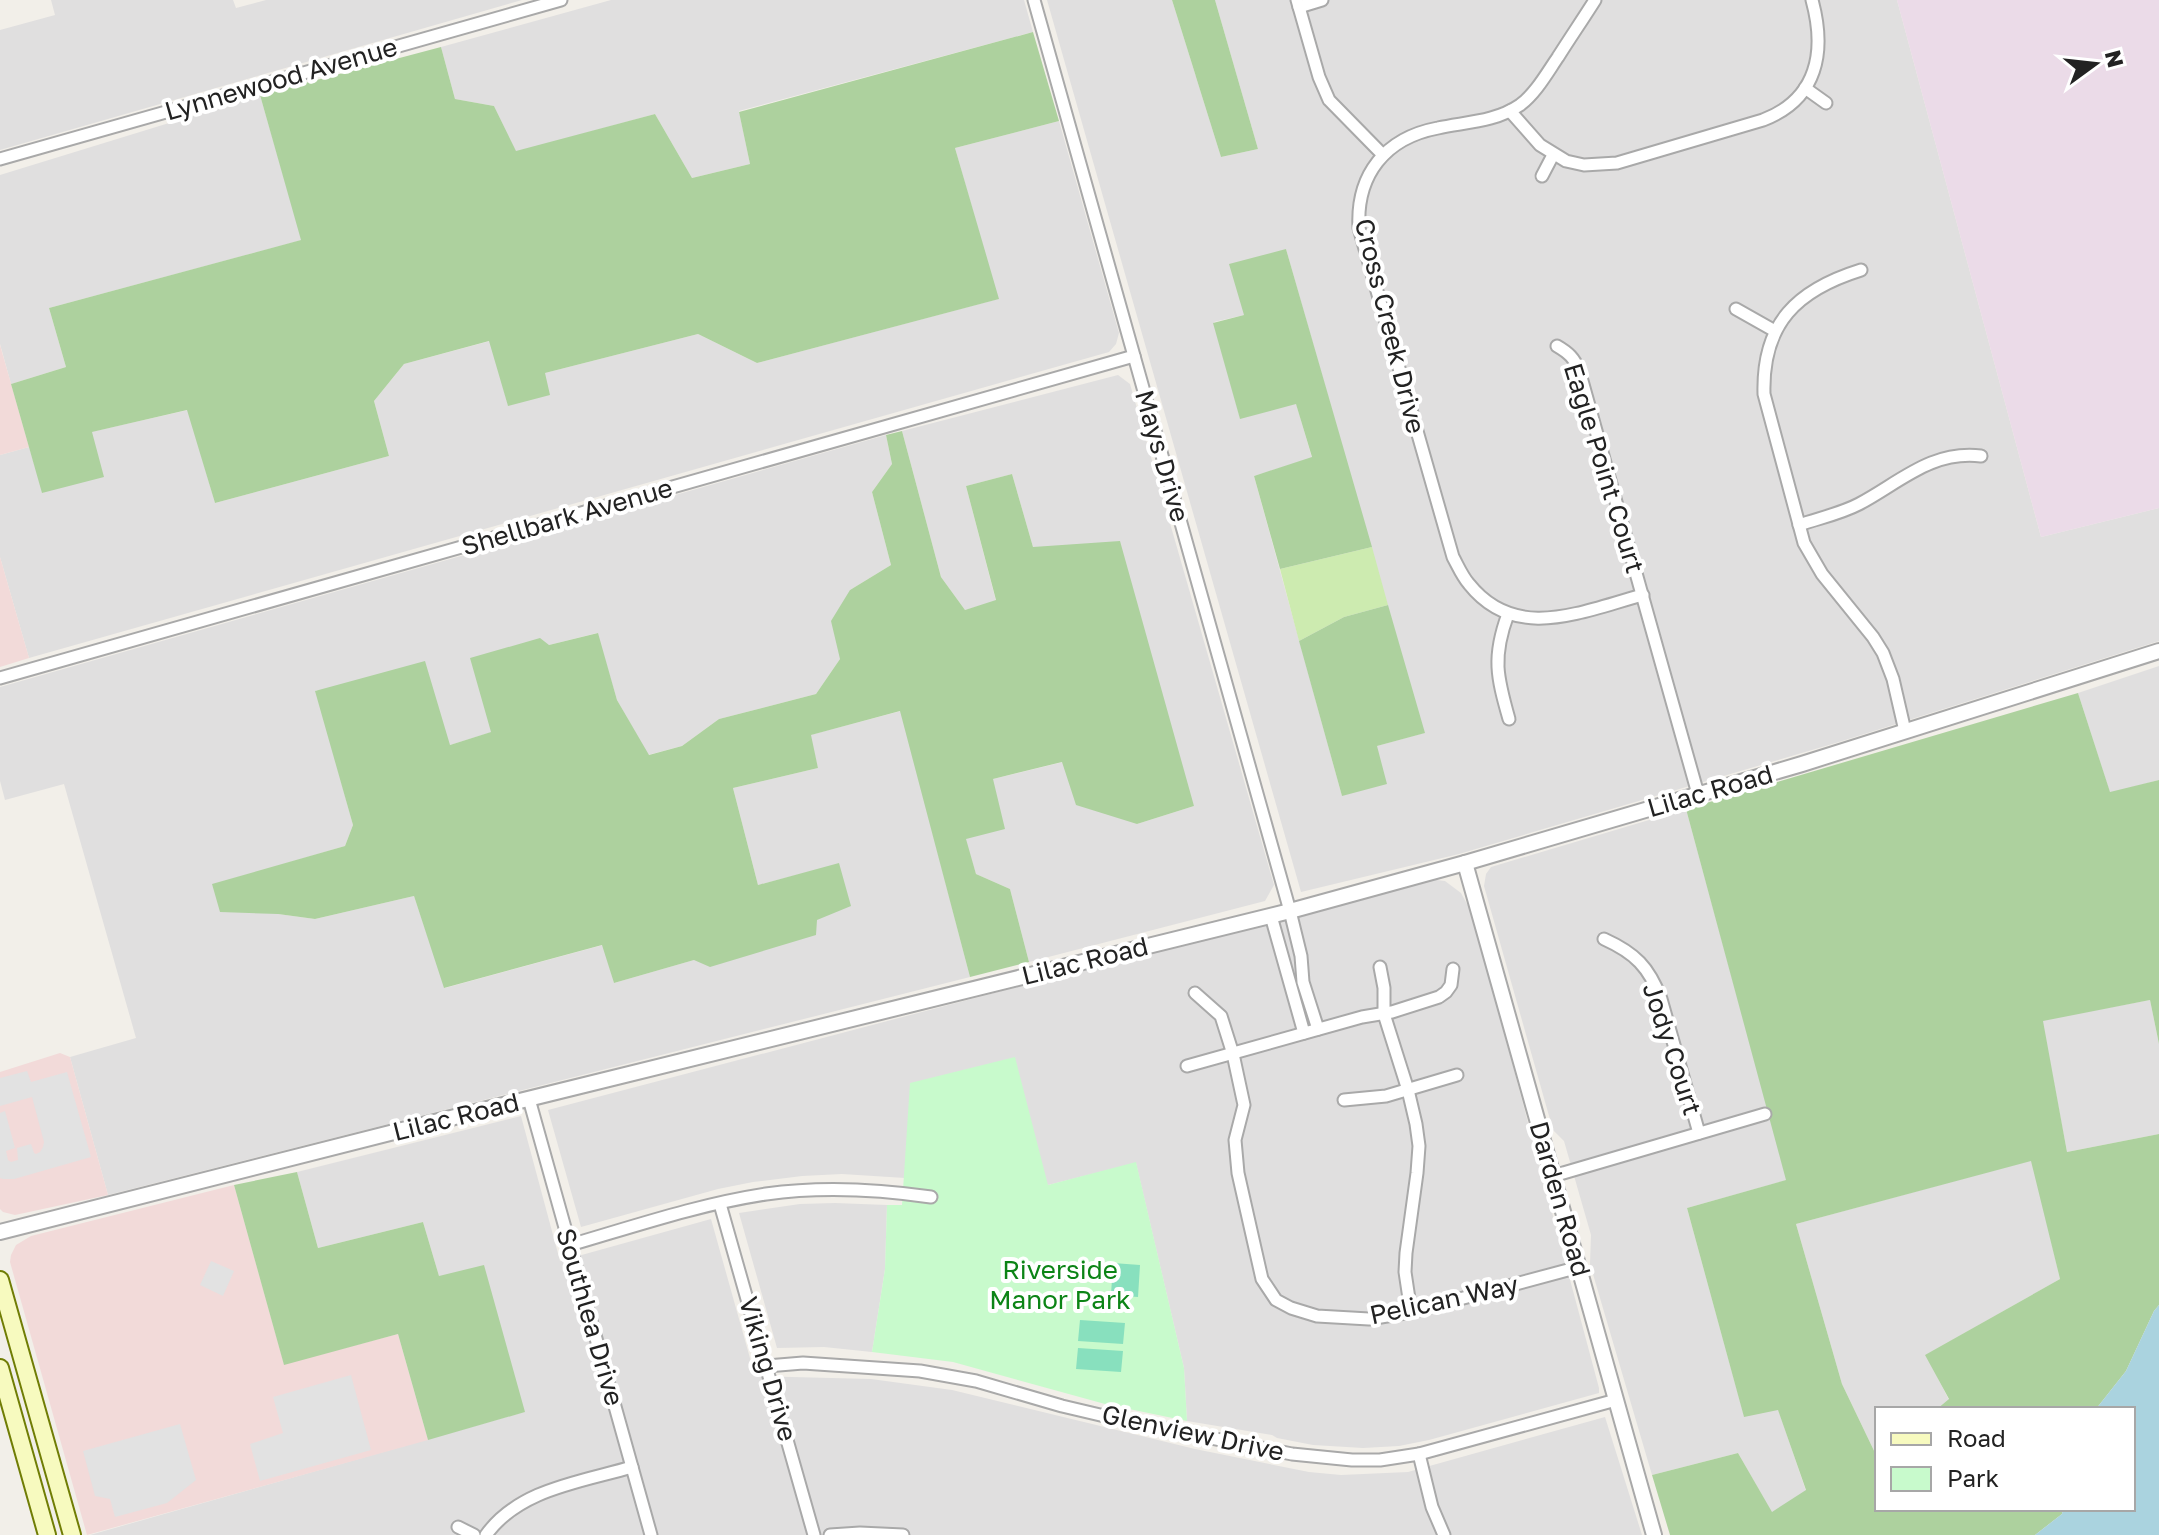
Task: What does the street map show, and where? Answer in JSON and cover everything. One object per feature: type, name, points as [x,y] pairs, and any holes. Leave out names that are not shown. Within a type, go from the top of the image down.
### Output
[{"type":"main road","points":[[0,1280],[72,1535]]},
{"type":"main road","points":[[0,1368],[47,1535]]},
{"type":"street","name":"Lynnewood Avenue","points":[[0,159],[561,0]]},
{"type":"street","name":"Mays Drive","points":[[1034,0],[1290,911],[1301,956],[1303,982],[1318,1029]]},
{"type":"street","points":[[1322,0],[1298,3],[1319,77],[1329,100],[1383,155]]},
{"type":"street","name":"Cross Creek Drive","points":[[1595,0],[1527,99],[1510,111],[1484,121],[1435,128],[1415,134],[1392,147],[1372,169],[1358,213],[1362,238],[1453,557],[1467,583],[1483,599],[1518,618],[1553,618],[1643,595]]},
{"type":"street","points":[[1510,111],[1534,140],[1553,155],[1584,165],[1617,163],[1773,117],[1791,104],[1815,70],[1819,28],[1812,0]]},
{"type":"street","points":[[1805,88],[1826,103]]},
{"type":"street","points":[[1542,176],[1553,155]]},
{"type":"street","points":[[1861,270],[1835,278],[1805,295],[1793,307],[1775,331],[1768,349],[1764,394],[1804,543],[1815,563],[1883,653],[1893,679],[1905,731]]},
{"type":"street","points":[[1736,309],[1775,331]]},
{"type":"street","name":"Eagle Point Court","points":[[1557,346],[1575,359],[1579,370],[1698,794]]},
{"type":"street","name":"Shellbark Avenue","points":[[0,678],[1134,356]]},
{"type":"street","points":[[1799,525],[1851,508],[1920,467],[1959,456],[1981,456]]},
{"type":"street","points":[[1508,614],[1500,636],[1497,660],[1499,686],[1509,719]]},
{"type":"street","name":"Lilac Road","points":[[0,1232],[1290,911],[1698,794],[2159,651]]},
{"type":"street","name":"Darden Road","points":[[1465,863],[1654,1535]]},
{"type":"street","points":[[1271,916],[1304,1033]]},
{"type":"street","name":"Jody Court","points":[[1604,939],[1635,957],[1654,979],[1699,1133]]},
{"type":"street","points":[[1380,967],[1384,1014],[1408,1090],[1419,1146],[1405,1263],[1406,1291],[1411,1312]]},
{"type":"street","points":[[1187,1066],[1439,997],[1451,985],[1453,969]]},
{"type":"street","points":[[1195,993],[1221,1016],[1233,1054]]},
{"type":"street","name":"Pelican Way","points":[[1233,1054],[1244,1105],[1235,1140],[1238,1173],[1262,1279],[1276,1300],[1317,1316],[1369,1319],[1411,1312],[1579,1267]]},
{"type":"street","points":[[1344,1100],[1374,1098],[1457,1075]]},
{"type":"street","name":"Southlea Drive","points":[[529,1099],[651,1535]]},
{"type":"street","points":[[1553,1176],[1765,1114]]},
{"type":"street","points":[[570,1245],[661,1218],[769,1194],[817,1189],[870,1190],[931,1197]]},
{"type":"street","name":"Viking Drive","points":[[720,1204],[814,1535]]},
{"type":"street","name":"Glenview Drive","points":[[767,1366],[803,1363],[920,1371],[976,1381],[1130,1422],[1292,1454],[1352,1460],[1380,1460],[1419,1454],[1616,1400]]},
{"type":"street","points":[[1419,1454],[1432,1507],[1444,1535]]},
{"type":"street","points":[[486,1535],[493,1524],[509,1511],[544,1492],[632,1467]]},
{"type":"street","points":[[458,1527],[474,1535]]},
{"type":"street","points":[[830,1535],[903,1535]]},
{"type":"shaded area","points":[[51,0],[233,0],[236,8],[266,0],[522,0],[0,150],[0,30],[55,15]]},
{"type":"shaded area","points":[[611,0],[1024,0],[1033,32],[739,111],[750,164],[692,178],[655,114],[516,152],[494,106],[455,99],[441,47]]},
{"type":"shaded area","points":[[1047,0],[1172,0],[1221,157],[1258,149],[1215,0],[1897,0],[2041,537],[2159,508],[2159,641],[1839,742],[1459,854],[1301,892]],"holes":[[[1286,249],[1424,733],[1377,746],[1342,796],[1254,476],[1312,458],[1296,403],[1240,418],[1214,322],[1244,315]]]},
{"type":"shaded area","points":[[1897,0],[2159,0],[2159,508],[2041,537]]},
{"type":"shaded area","points":[[260,95],[302,240],[49,308],[66,367],[11,384],[0,344],[0,175]]},
{"type":"shaded area","points":[[1059,121],[1119,333],[1116,344],[1109,352],[29,658],[0,557],[0,455],[29,447],[43,493],[91,432],[188,410],[215,503],[389,456],[374,401],[404,364],[490,341],[508,405],[545,373],[698,334],[757,363],[998,299],[955,148]]},
{"type":"shaded area","points":[[0,345],[29,447],[0,455]]},
{"type":"shaded area","points":[[1118,375],[1130,384],[1274,885],[1265,901],[1029,962],[1010,889],[976,874],[965,839],[993,779],[1063,762],[1137,824],[1194,806],[1033,547],[1012,474],[966,486],[996,601],[965,610],[941,577],[902,431]]},
{"type":"shaded area","points":[[886,435],[892,464],[872,492],[891,565],[850,590],[840,659],[816,694],[719,719],[682,746],[648,755],[617,700],[597,633],[549,645],[492,732],[450,745],[316,690],[353,825],[345,846],[212,885],[278,914],[315,919],[414,896],[445,988],[603,945],[614,983],[817,920],[839,864],[758,885],[733,788],[818,768],[810,735],[901,711],[970,977],[108,1195],[70,1057],[136,1038],[64,784],[5,800],[0,781],[0,687]]},
{"type":"shaded area","points":[[0,557],[29,658],[0,667]]},
{"type":"shaded area","points":[[2159,666],[2159,780],[2110,793],[2078,693]]},
{"type":"shaded area","points":[[1686,809],[1787,1180],[1687,1208],[1744,1416],[1778,1409],[1806,1491],[1772,1513],[1738,1453],[1652,1475],[1590,1264],[1591,1235],[1564,1141],[1553,1130],[1484,886],[1491,867]]},
{"type":"shaded area","points":[[1429,879],[1445,881],[1461,893],[1472,913],[1599,1393],[1399,1446],[1363,1448],[1313,1445],[1187,1421],[1184,1368],[1136,1163],[1048,1185],[911,1084],[905,1178],[842,1174],[753,1182],[581,1227],[548,1110]]},
{"type":"shaded area","points":[[2150,1000],[2159,1044],[2159,1134],[2067,1152],[2042,1020]]},
{"type":"shaded area","points":[[60,1053],[70,1057],[108,1195],[15,1215],[3,1212],[0,1209],[0,1072]]},
{"type":"shaded area","points":[[27,1071],[31,1082],[67,1072],[91,1157],[14,1179],[3,1179],[0,1178],[0,1113],[5,1111],[15,1148],[6,1151],[8,1160],[18,1160],[17,1148],[31,1144],[36,1154],[43,1147],[32,1097],[0,1106],[0,1078]]},
{"type":"shaded area","points":[[521,1116],[560,1261],[711,1219],[755,1376],[871,1379],[952,1390],[1195,1449],[1309,1472],[1341,1475],[1408,1472],[1605,1417],[1642,1535],[90,1535],[524,1412],[439,1276],[423,1222],[318,1248],[297,1172]]},
{"type":"shaded area","points":[[2032,1160],[2060,1279],[1926,1355],[1949,1400],[1940,1407],[1875,1407],[1875,1453],[1842,1384],[1796,1224]]},
{"type":"shaded area","points":[[234,1185],[284,1364],[398,1334],[428,1440],[87,1535],[10,1262],[11,1255],[16,1245],[31,1236]]},
{"type":"shaded area","points":[[800,1204],[887,1205],[885,1269],[872,1352],[824,1347],[777,1348],[739,1213]]},
{"type":"shaded area","points":[[211,1261],[234,1271],[223,1296],[200,1285]]},
{"type":"shaded area","points":[[351,1375],[371,1450],[260,1481],[250,1444],[283,1433],[273,1397]]},
{"type":"shaded area","points":[[180,1424],[196,1480],[167,1503],[115,1517],[110,1499],[95,1496],[83,1451]]},
{"type":"green space","points":[[1172,0],[1215,0],[1258,149],[1221,157]]},
{"type":"green space","points":[[1033,32],[1059,121],[955,148],[999,299],[757,363],[698,334],[545,373],[550,395],[508,406],[489,341],[404,364],[374,401],[389,456],[215,503],[187,410],[92,432],[104,477],[42,493],[11,384],[66,367],[49,308],[301,240],[260,95],[441,47],[455,99],[494,106],[516,151],[655,114],[692,178],[750,164],[739,112]]},
{"type":"green space","points":[[1286,249],[1372,547],[1280,569],[1254,476],[1312,457],[1296,404],[1240,419],[1213,323],[1244,315],[1229,264]]},
{"type":"green space","points":[[902,431],[941,577],[965,610],[996,600],[966,486],[1012,474],[1033,547],[1120,541],[1194,806],[1137,824],[1076,805],[1062,762],[993,779],[1005,829],[966,839],[976,874],[1010,889],[1029,962],[970,977],[900,711],[811,735],[818,768],[733,788],[758,885],[839,863],[851,906],[817,920],[816,935],[710,967],[694,960],[614,983],[602,945],[444,988],[414,896],[315,919],[220,912],[212,884],[345,846],[353,825],[315,691],[425,661],[450,745],[491,732],[470,658],[540,638],[549,645],[598,633],[617,700],[649,755],[682,746],[719,719],[816,694],[840,659],[831,621],[850,590],[891,565],[872,492],[892,464],[886,435]]},
{"type":"green space","points":[[1372,547],[1388,605],[1344,617],[1299,641],[1280,569]]},
{"type":"green space","points":[[1388,605],[1425,733],[1377,746],[1387,784],[1342,796],[1299,641],[1344,617]]},
{"type":"green space","points":[[2078,693],[2110,792],[2159,780],[2159,1044],[2150,1000],[2043,1021],[2067,1152],[2159,1134],[2159,1305],[2126,1371],[2098,1407],[1939,1407],[1949,1399],[1925,1355],[2060,1279],[2031,1161],[1796,1224],[1842,1384],[1875,1453],[1875,1511],[2063,1511],[2035,1535],[1670,1535],[1652,1475],[1738,1453],[1772,1512],[1806,1490],[1778,1410],[1744,1417],[1687,1208],[1786,1180],[1686,809]]},
{"type":"green space","name":"Riverside Manor Park","points":[[1015,1057],[1048,1185],[1136,1162],[1184,1368],[1187,1421],[1105,1404],[953,1362],[872,1352],[885,1269],[887,1205],[902,1205],[910,1083]]},
{"type":"green space","points":[[297,1172],[318,1248],[423,1222],[439,1276],[484,1265],[525,1412],[428,1440],[398,1334],[284,1365],[234,1185]]},
{"type":"green space","points":[[1113,1263],[1140,1265],[1138,1297],[1111,1295]]},
{"type":"green space","points":[[1080,1320],[1125,1323],[1123,1344],[1078,1341]]},
{"type":"green space","points":[[1078,1348],[1123,1351],[1121,1372],[1076,1369]]},
{"type":"water","points":[[2159,1305],[2159,1535],[2035,1535],[2063,1511],[2135,1511],[2135,1407],[2098,1407],[2126,1371]]}]
